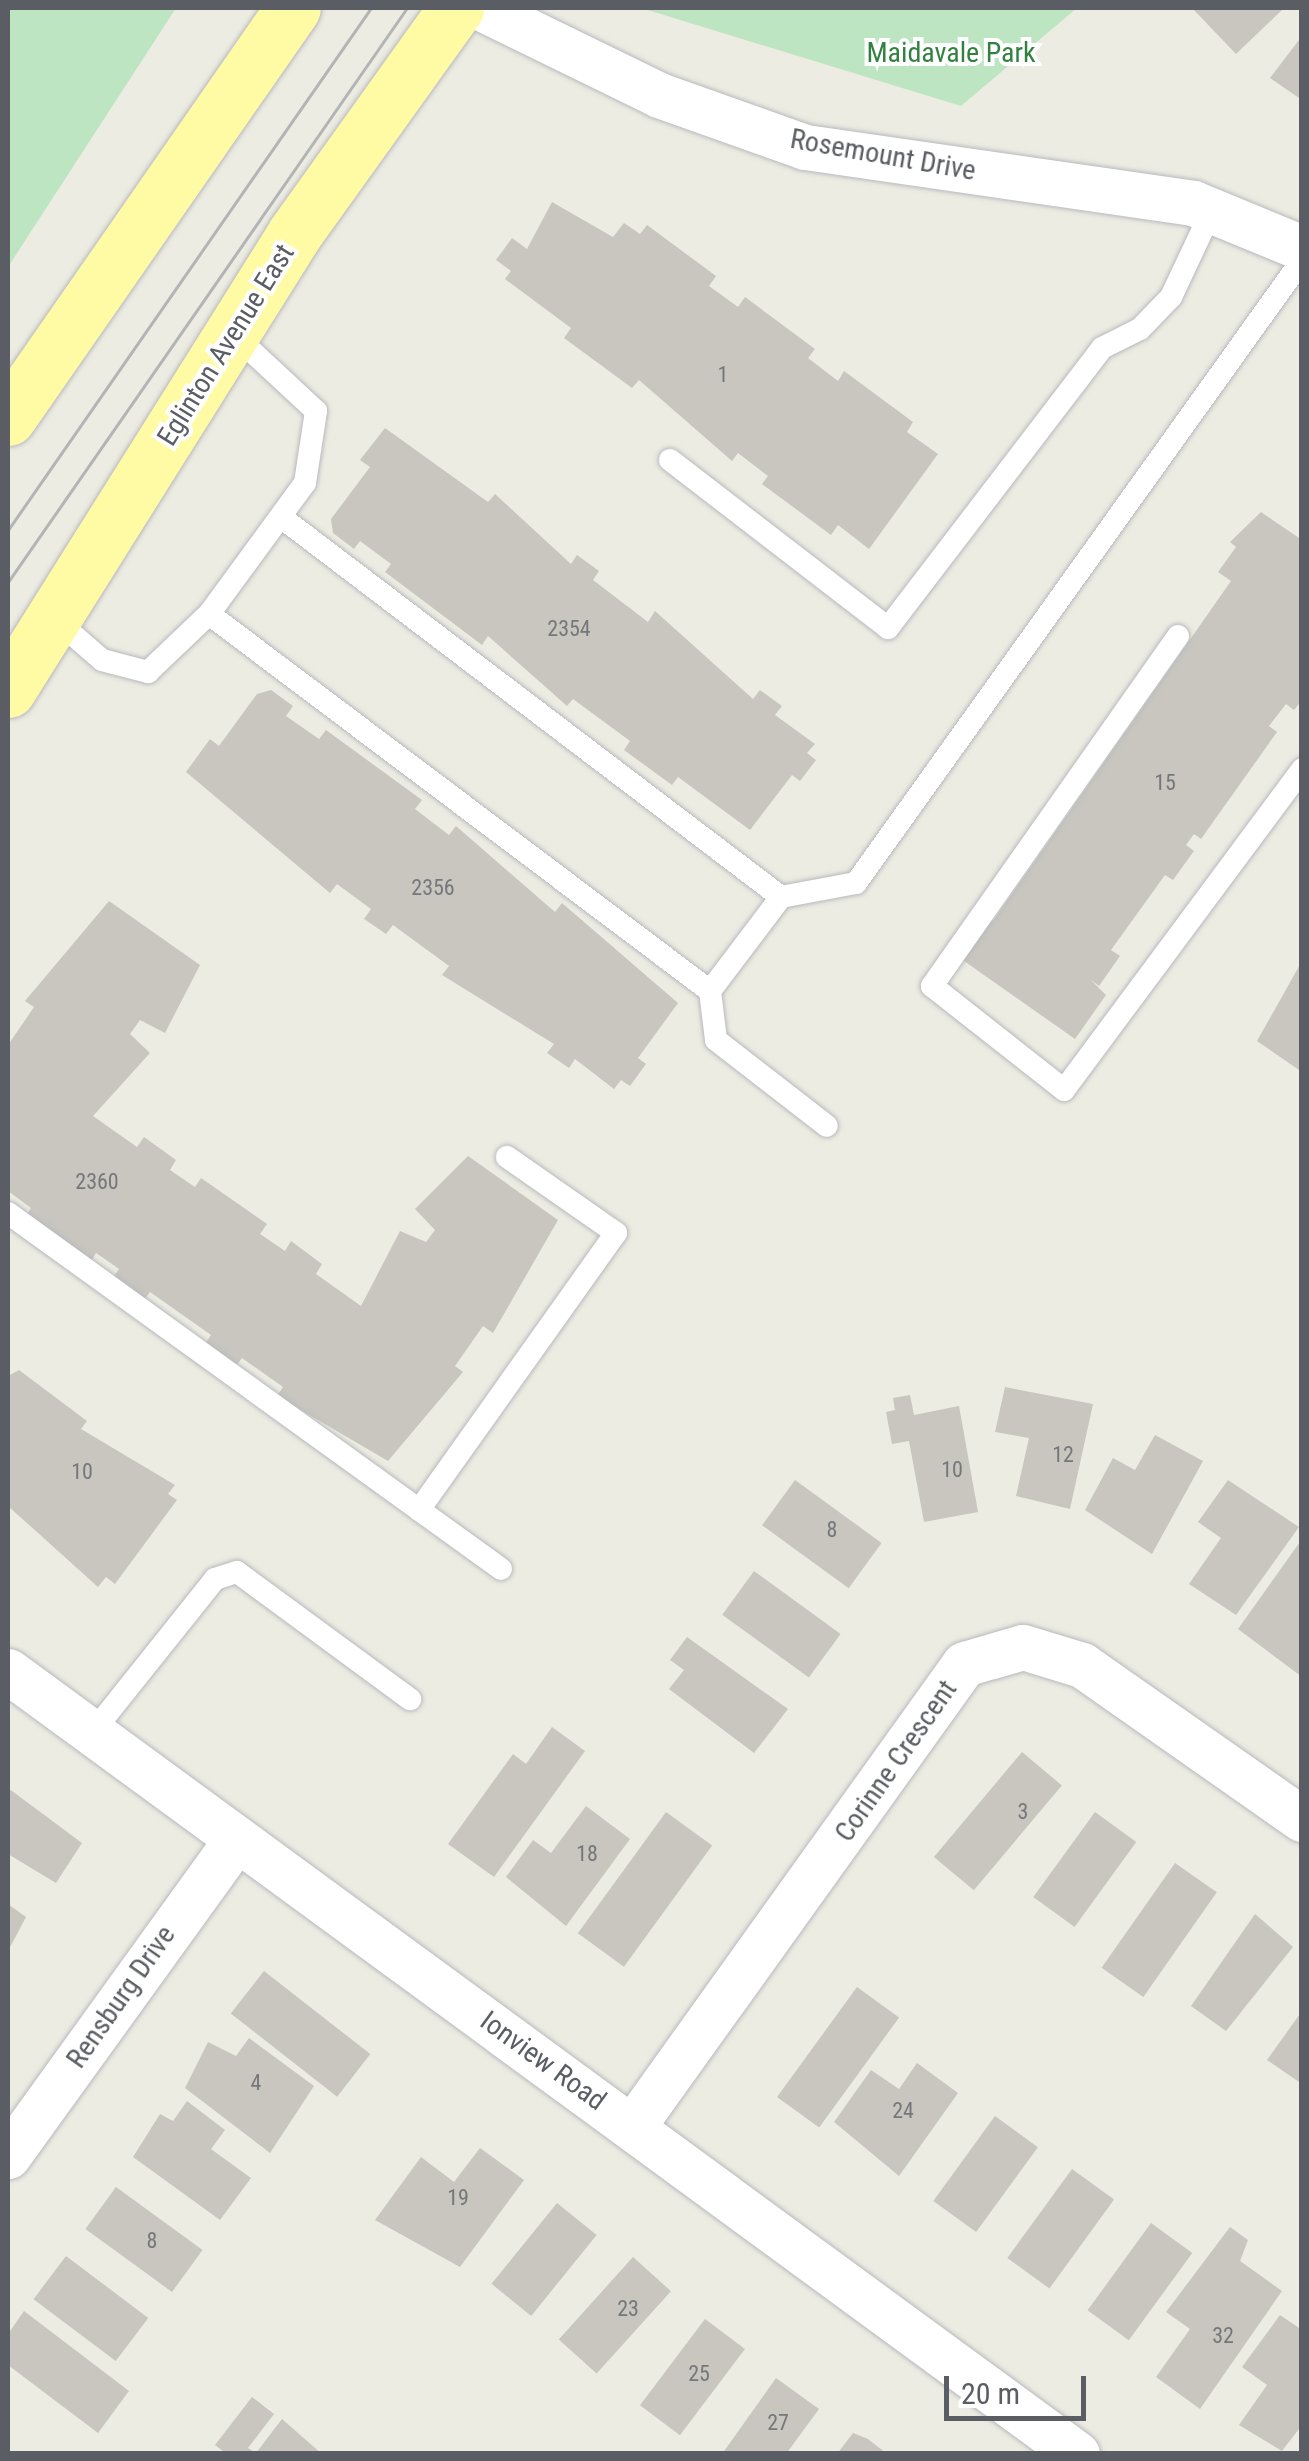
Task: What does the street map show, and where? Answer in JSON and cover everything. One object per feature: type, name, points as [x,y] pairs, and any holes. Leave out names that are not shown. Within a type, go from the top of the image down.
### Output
[{"type":"main road","points":[[8,418],[293,8]]},
{"type":"main road","name":"Eglinton Avenue East","points":[[8,690],[56,620],[233,334],[456,8]]},
{"type":"street","name":"Rosemount Drive","points":[[481,8],[660,96],[806,147],[1212,210],[1302,248]]},
{"type":"street","name":"Corinne Crescent","points":[[633,2126],[964,1664],[1023,1647],[1082,1665],[1302,1820]]},
{"type":"street","name":"Ionview Road","points":[[8,1671],[1077,2454]]},
{"type":"street","name":"Rensburg Drive","points":[[8,2156],[237,1839]]},
{"type":"lane","points":[[670,460],[888,628],[1102,348],[1140,329],[1171,297],[1212,210]]},
{"type":"lane","points":[[827,1126],[716,1040],[710,991],[781,898],[856,883],[1302,260]]},
{"type":"lane","points":[[56,620],[102,660],[148,672],[209,614],[305,483],[316,411],[233,334]]},
{"type":"lane","points":[[281,516],[781,898]]},
{"type":"lane","points":[[209,614],[710,991]]},
{"type":"lane","points":[[1178,636],[932,986],[1064,1090],[1302,770]]},
{"type":"lane","points":[[419,1510],[616,1232],[507,1157]]},
{"type":"lane","points":[[8,1213],[501,1569]]},
{"type":"lane","points":[[92,1733],[215,1579],[237,1572],[410,1699]]},
{"type":"green space","points":[[8,8],[176,8],[8,267]]},
{"type":"green space","name":"Maidavale Park","points":[[641,8],[1077,8],[961,106]]},
{"type":"building","points":[[1195,8],[1284,8],[1236,54],[1193,9]]},
{"type":"building","points":[[1302,36],[1302,100],[1270,78]]},
{"type":"building","points":[[552,202],[613,237],[624,223],[640,234],[647,225],[716,276],[709,286],[738,307],[745,297],[815,349],[808,358],[838,381],[844,371],[913,422],[907,432],[938,454],[869,549],[838,525],[831,535],[762,484],[768,476],[738,453],[732,461],[639,380],[632,388],[564,338],[571,328],[505,279],[511,271],[496,260],[512,238],[527,249]]},
{"type":"building","points":[[385,428],[488,502],[495,494],[571,564],[577,555],[599,571],[593,580],[648,622],[655,611],[753,699],[760,690],[782,706],[775,715],[815,744],[807,753],[816,760],[800,781],[792,775],[750,830],[678,777],[672,785],[624,750],[630,741],[573,699],[567,706],[488,636],[482,645],[385,572],[391,564],[360,541],[354,549],[333,533],[331,519],[370,467],[360,460]]},
{"type":"building","points":[[1261,512],[1302,540],[1302,700],[1294,710],[1286,704],[1269,726],[1277,732],[1201,839],[1194,834],[1186,845],[1194,851],[1173,880],[1165,875],[1111,950],[1120,956],[1099,986],[1091,980],[1106,995],[1075,1039],[957,956],[985,916],[993,921],[1231,581],[1218,572],[1236,547],[1230,542]]},
{"type":"building","points":[[271,690],[293,706],[286,716],[319,739],[326,730],[422,800],[415,809],[449,835],[456,826],[555,912],[562,903],[678,1003],[638,1058],[646,1064],[630,1086],[621,1080],[614,1089],[575,1059],[569,1068],[547,1053],[554,1044],[442,975],[449,966],[393,925],[386,934],[364,919],[371,909],[337,884],[330,893],[186,772],[210,739],[219,746],[257,694]]},
{"type":"building","points":[[109,901],[200,965],[165,1033],[140,1020],[130,1034],[150,1053],[93,1116],[137,1147],[144,1137],[176,1160],[170,1170],[195,1187],[201,1178],[267,1224],[260,1234],[285,1251],[291,1241],[322,1264],[316,1274],[361,1306],[400,1231],[426,1242],[435,1230],[415,1209],[468,1156],[558,1220],[493,1333],[483,1326],[455,1366],[463,1372],[388,1461],[277,1396],[283,1387],[242,1358],[236,1366],[205,1344],[211,1335],[150,1292],[143,1301],[112,1279],[119,1269],[96,1253],[90,1263],[25,1217],[31,1208],[8,1191],[8,1045],[34,1007],[25,1001]]},
{"type":"building","points":[[1302,961],[1302,1072],[1257,1041]]},
{"type":"building","points":[[19,1370],[87,1421],[81,1429],[175,1485],[168,1494],[177,1500],[115,1584],[106,1577],[98,1587],[8,1506],[8,1376]]},
{"type":"building","points":[[1005,1387],[1093,1404],[1070,1509],[1016,1496],[1029,1438],[995,1432]]},
{"type":"building","points":[[910,1395],[914,1415],[959,1406],[978,1512],[924,1522],[909,1441],[892,1444],[886,1412],[895,1410],[893,1398]]},
{"type":"building","points":[[1155,1435],[1203,1461],[1152,1554],[1085,1510],[1113,1458],[1135,1470]]},
{"type":"building","points":[[795,1480],[882,1543],[849,1588],[762,1525]]},
{"type":"building","points":[[1228,1480],[1299,1527],[1236,1615],[1189,1584],[1221,1538],[1198,1522]]},
{"type":"building","points":[[1302,1539],[1302,1677],[1238,1629]]},
{"type":"building","points":[[754,1571],[841,1634],[809,1678],[722,1615]]},
{"type":"building","points":[[687,1637],[788,1709],[754,1753],[669,1689],[684,1670],[670,1660]]},
{"type":"building","points":[[552,1727],[585,1751],[494,1877],[448,1844],[513,1754],[526,1764]]},
{"type":"building","points":[[1022,1752],[1062,1785],[974,1890],[934,1857]]},
{"type":"building","points":[[8,1788],[82,1843],[56,1883],[8,1854]]},
{"type":"building","points":[[586,1806],[630,1839],[566,1926],[506,1877],[533,1840],[551,1853]]},
{"type":"building","points":[[666,1812],[712,1846],[624,1967],[578,1933]]},
{"type":"building","points":[[1095,1812],[1136,1842],[1075,1927],[1033,1897]]},
{"type":"building","points":[[1175,1863],[1217,1892],[1143,1997],[1102,1968]]},
{"type":"building","points":[[8,1904],[26,1917],[8,1951]]},
{"type":"building","points":[[1255,1914],[1293,1947],[1226,2031],[1191,2006]]},
{"type":"building","points":[[264,1971],[370,2054],[337,2097],[231,2014]]},
{"type":"building","points":[[857,1987],[899,2018],[819,2128],[777,2097]]},
{"type":"building","points":[[1302,2011],[1302,2084],[1267,2060]]},
{"type":"building","points":[[249,2038],[314,2086],[270,2153],[185,2088],[208,2042],[236,2056]]},
{"type":"building","points":[[917,2063],[958,2093],[899,2176],[834,2122],[871,2070],[899,2089]]},
{"type":"building","points":[[187,2101],[225,2130],[211,2149],[251,2178],[220,2220],[133,2157],[160,2114],[173,2121]]},
{"type":"building","points":[[995,2116],[1038,2147],[976,2232],[933,2201]]},
{"type":"building","points":[[480,2148],[524,2180],[460,2267],[375,2220],[421,2157],[454,2182]]},
{"type":"building","points":[[1072,2169],[1114,2200],[1049,2289],[1007,2258]]},
{"type":"building","points":[[116,2187],[203,2250],[172,2292],[85,2229]]},
{"type":"building","points":[[557,2203],[597,2235],[531,2316],[492,2284]]},
{"type":"building","points":[[1151,2223],[1192,2253],[1129,2340],[1088,2310]]},
{"type":"building","points":[[1230,2227],[1248,2240],[1240,2261],[1282,2291],[1200,2409],[1156,2377],[1190,2329],[1166,2312]]},
{"type":"building","points":[[66,2256],[148,2318],[116,2361],[34,2299]]},
{"type":"building","points":[[633,2257],[671,2291],[597,2374],[559,2339]]},
{"type":"building","points":[[24,2311],[129,2391],[98,2433],[8,2365],[8,2334]]},
{"type":"building","points":[[1280,2315],[1302,2330],[1302,2425],[1282,2451],[1239,2425],[1267,2385],[1242,2367]]},
{"type":"building","points":[[705,2319],[745,2349],[680,2435],[640,2405]]},
{"type":"building","points":[[776,2378],[819,2409],[786,2454],[722,2454]]},
{"type":"building","points":[[252,2397],[274,2414],[248,2448],[256,2453],[282,2419],[322,2454],[227,2454],[215,2445]]},
{"type":"building","points":[[853,2433],[868,2439],[887,2454],[837,2454]]},
{"type":"tram line","points":[[8,530],[371,8]]},
{"type":"tram line","points":[[8,582],[407,8]]}]
